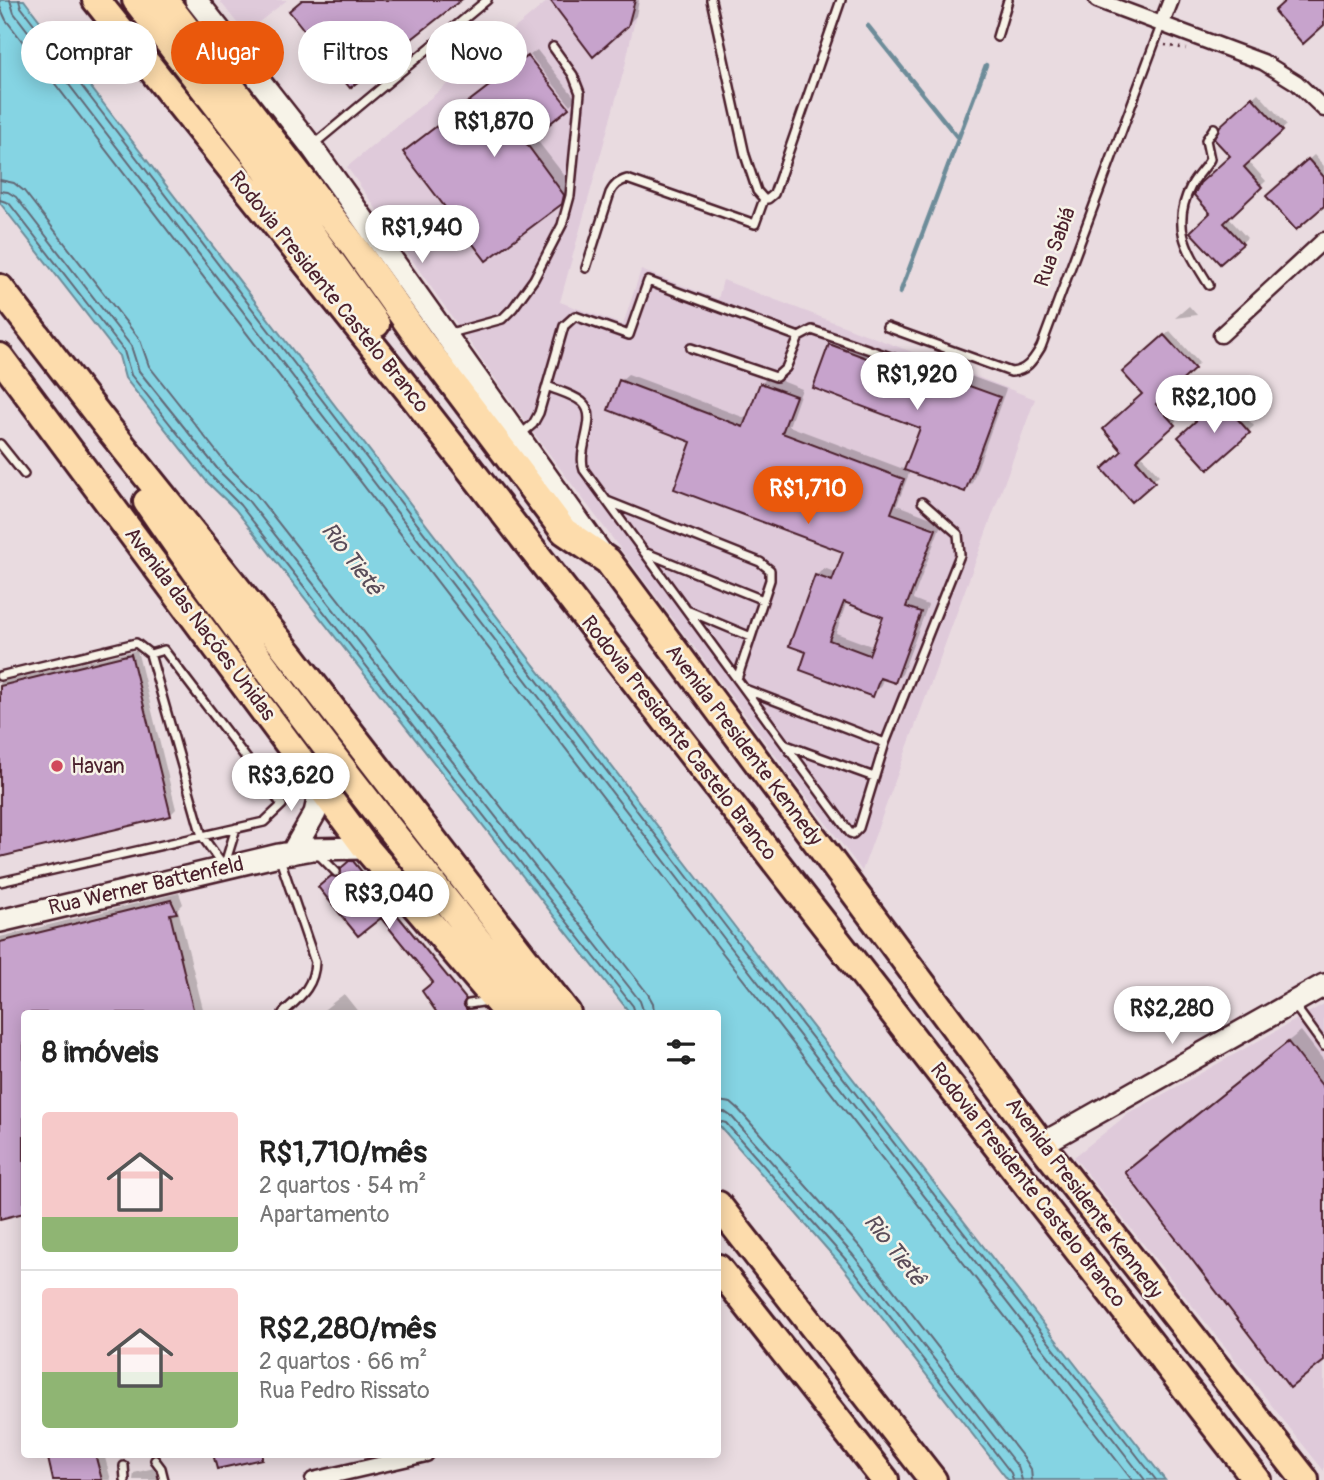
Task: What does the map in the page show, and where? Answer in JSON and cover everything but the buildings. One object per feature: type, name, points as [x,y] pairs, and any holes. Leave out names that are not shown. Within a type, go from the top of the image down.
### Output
[{"type":"highway","name":"Rodovia Presidente Castelo Branco","points":[[96,0],[409,391],[1257,1480]]},
{"type":"highway","points":[[136,0],[252,151],[385,336],[409,391]]},
{"type":"highway","points":[[164,0],[328,212],[564,531],[608,561]]},
{"type":"highway","points":[[0,288],[108,429],[292,657],[566,1010]]},
{"type":"highway","name":"Avenida das Nações Unidas","points":[[0,357],[366,848],[490,1004]]},
{"type":"highway","points":[[108,429],[131,479],[216,603],[389,830],[534,1010]]},
{"type":"highway","name":"Avenida Presidente Kennedy","points":[[608,561],[1042,1144],[1305,1480]]},
{"type":"highway","points":[[721,1209],[933,1480]]},
{"type":"highway","points":[[722,1278],[885,1480]]},
{"type":"street","name":"Avenida Presidente Kennedy","points":[[196,0],[311,146],[447,334],[517,438],[608,561]]},
{"type":"street","points":[[1097,0],[1263,62],[1297,83],[1324,109]]},
{"type":"street","name":"Rua Sabiá","points":[[1162,23],[1171,0]]},
{"type":"street","points":[[1221,335],[1324,240]]},
{"type":"street","points":[[295,852],[314,813],[321,786]]},
{"type":"street","name":"Rua Werner Battenfeld","points":[[0,921],[295,852],[366,848]]},
{"type":"street","points":[[1042,1144],[1324,985]]},
{"type":"street","points":[[313,1480],[409,1458]]},
{"type":"lane","points":[[311,146],[487,0]]},
{"type":"lane","points":[[712,0],[745,155],[757,191],[764,199]]},
{"type":"lane","points":[[764,199],[774,194],[841,0]]},
{"type":"lane","points":[[997,37],[1008,0]]},
{"type":"lane","name":"Rua Sabiá","points":[[887,327],[1011,372],[1023,370],[1030,364],[1043,341],[1162,23]]},
{"type":"lane","points":[[447,334],[502,319],[508,314],[534,279],[562,225],[570,196],[580,93],[573,75],[553,47]]},
{"type":"lane","points":[[1209,285],[1187,250],[1182,236],[1188,192],[1210,159],[1206,140],[1214,128]]},
{"type":"lane","points":[[586,268],[610,193],[620,181],[627,179],[755,224],[764,199]]},
{"type":"lane","points":[[517,438],[536,420],[562,331],[568,323],[575,316],[629,335],[648,281],[799,337]]},
{"type":"lane","points":[[691,348],[776,377],[786,368],[799,337],[812,330],[896,359]]},
{"type":"lane","points":[[547,386],[569,395],[587,408],[590,417],[581,462],[584,470],[850,833],[859,828],[885,743],[960,555],[958,534],[922,502]]},
{"type":"lane","points":[[0,444],[23,474]]},
{"type":"lane","points":[[607,501],[760,562],[770,570],[764,600],[737,679]]},
{"type":"lane","points":[[644,552],[764,600]]},
{"type":"lane","points":[[688,611],[751,637]]},
{"type":"lane","points":[[0,676],[135,643],[150,654],[202,836],[223,867]]},
{"type":"lane","points":[[0,882],[264,822],[282,805],[164,650],[150,654]]},
{"type":"lane","points":[[744,689],[885,743]]},
{"type":"lane","points":[[785,745],[874,777]]},
{"type":"lane","points":[[223,867],[236,828]]},
{"type":"lane","points":[[295,852],[336,872]]},
{"type":"lane","points":[[286,1010],[309,988],[314,976],[315,962],[295,852]]},
{"type":"lane","points":[[1293,1003],[1324,1046]]},
{"type":"lane","points":[[155,1460],[161,1468],[164,1480]]},
{"type":"lane","points":[[124,1466],[125,1480]]},
{"type":"shaded area","points":[[219,0],[287,0],[260,21],[236,21]]},
{"type":"shaded area","points":[[549,0],[639,0],[625,66],[560,302],[623,325],[641,270],[718,299],[723,280],[1035,399],[862,871],[529,427],[347,167],[447,84],[527,84],[527,21],[524,21]]},
{"type":"shaded area","points":[[1324,1004],[1324,1471],[1074,1157],[1128,1114]]},
{"type":"water","name":"Rio Tietê","points":[[0,0],[24,0],[40,21],[21,21],[21,84],[88,84],[738,931],[1165,1480],[1008,1480],[841,1265],[721,1127],[721,1010],[628,1010],[235,509],[208,483],[125,378],[119,356],[0,203]]},
{"type":"waterway","points":[[868,26],[958,138]]},
{"type":"waterway","points":[[900,293],[986,65]]},
{"type":"place","name":"Havan","points":[[57,766]]}]
